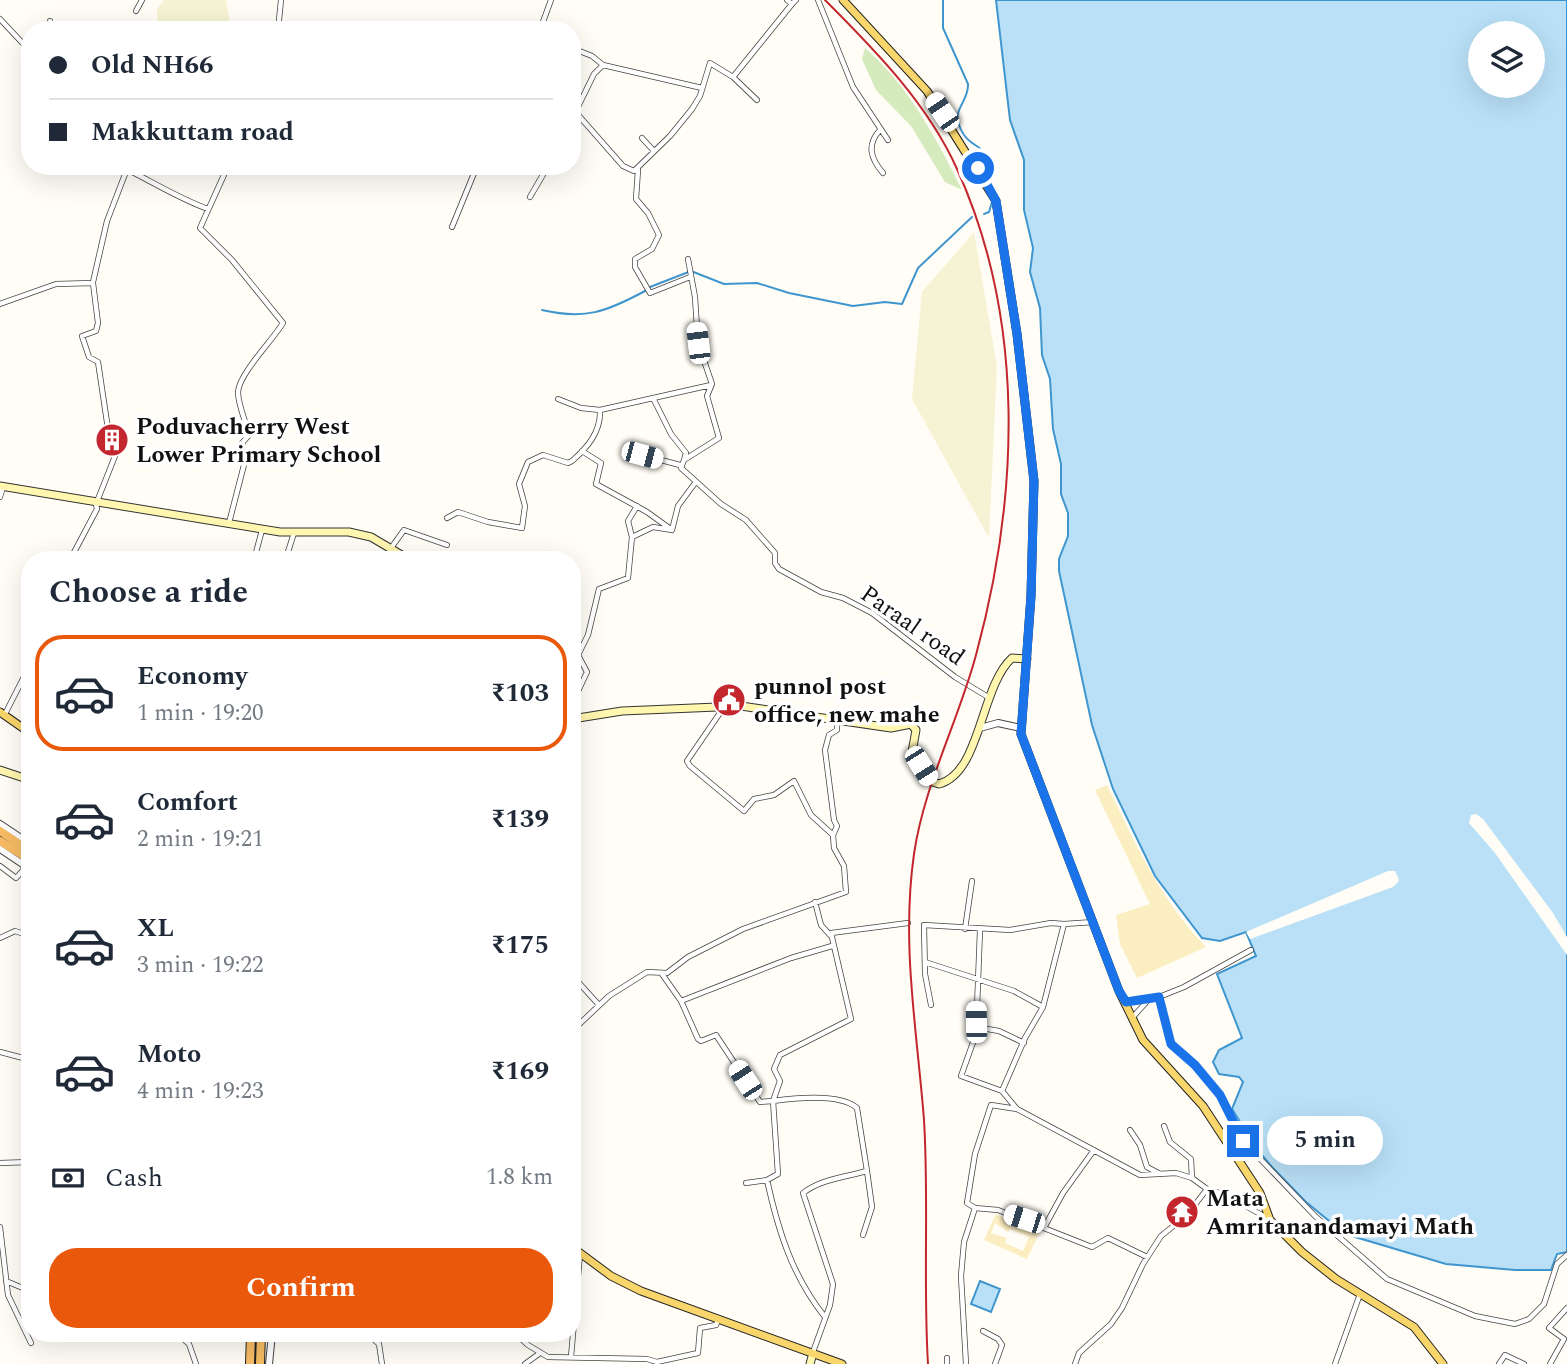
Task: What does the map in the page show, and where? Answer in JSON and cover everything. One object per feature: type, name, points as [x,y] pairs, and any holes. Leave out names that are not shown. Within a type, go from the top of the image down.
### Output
[{"type":"highway","points":[[0,831],[21,844]]},
{"type":"highway","points":[[0,841],[21,859]]},
{"type":"highway","points":[[248,1364],[249,1342]]},
{"type":"highway","points":[[260,1364],[261,1342]]},
{"type":"main road","points":[[843,0],[927,91],[996,201],[1033,462],[1027,659],[1021,728],[1126,1002],[1150,1049],[1182,1080],[1203,1106],[1260,1193],[1270,1220],[1303,1252],[1360,1294],[1415,1327],[1443,1364]]},
{"type":"main road","points":[[1,487],[98,500],[262,529],[294,533],[349,532],[372,537],[396,551]]},
{"type":"main road","points":[[581,717],[622,710],[741,706],[891,728],[911,724],[916,730],[912,752],[930,781],[939,784],[959,771],[979,728],[995,678],[1015,657],[1027,659]]},
{"type":"main road","points":[[2,713],[21,727]]},
{"type":"main road","points":[[0,770],[21,777]]},
{"type":"main road","points":[[581,1255],[611,1276],[642,1291],[842,1364]]},
{"type":"main road","points":[[810,1364],[813,1353]]},
{"type":"street","points":[[135,11],[142,0]]},
{"type":"street","points":[[279,21],[281,0]]},
{"type":"street","points":[[543,21],[551,0]]},
{"type":"street","points":[[733,77],[792,1]]},
{"type":"street","points":[[822,2],[846,72],[888,140]]},
{"type":"street","points":[[0,19],[21,41]]},
{"type":"street","points":[[581,51],[592,55],[603,65],[702,88]]},
{"type":"street","points":[[581,118],[630,172],[638,169],[653,150],[680,125],[700,96],[712,62],[757,100]]},
{"type":"street","points":[[581,97],[594,74],[603,65]]},
{"type":"street","points":[[880,130],[871,148],[872,158],[883,173]]},
{"type":"street","points":[[642,138],[653,150]]},
{"type":"street","points":[[638,169],[636,199],[648,213],[659,235],[652,249],[635,259],[635,267],[650,293],[689,273]]},
{"type":"street","points":[[75,551],[97,509],[121,441],[108,429],[97,362],[89,357],[82,336],[96,331],[98,323],[92,275],[107,222],[125,175]]},
{"type":"street","points":[[140,175],[183,200],[208,209]]},
{"type":"street","points":[[224,175],[200,229],[232,260],[283,323],[267,348],[249,365],[238,391],[249,435],[242,443],[245,461],[229,523]]},
{"type":"street","points":[[452,227],[473,175]]},
{"type":"street","points":[[530,197],[543,175]]},
{"type":"street","points":[[684,460],[719,438],[707,396],[712,384],[698,343],[695,297],[688,259]]},
{"type":"street","points":[[0,304],[56,284],[93,283]]},
{"type":"street","points":[[558,399],[581,408],[600,410],[654,400],[712,384]]},
{"type":"street","points":[[654,400],[671,434],[686,453],[680,466]]},
{"type":"street","points":[[447,518],[458,512],[488,522],[522,528],[525,506],[519,484],[528,462],[543,455],[568,463],[596,433],[600,410]]},
{"type":"street","points":[[582,451],[601,463],[596,484],[672,530]]},
{"type":"street","points":[[642,455],[680,466],[695,483],[678,506],[672,530]]},
{"type":"street","name":"Paraal road","points":[[695,483],[746,520],[775,553],[775,563],[779,569],[821,592],[843,598],[872,614],[955,677],[988,697]]},
{"type":"street","points":[[0,497],[1,487]]},
{"type":"street","points":[[581,649],[588,635],[600,589],[628,578],[632,537],[628,520],[636,506]]},
{"type":"street","points":[[632,537],[653,527],[672,530]]},
{"type":"street","points":[[256,551],[262,529]]},
{"type":"street","points":[[391,548],[404,530],[447,545]]},
{"type":"street","points":[[288,551],[294,533]]},
{"type":"street","points":[[581,661],[587,672],[581,685]]},
{"type":"street","points":[[2,713],[21,680]]},
{"type":"street","points":[[725,706],[687,761],[744,811],[754,799],[774,795],[794,781],[811,816],[833,835]]},
{"type":"street","points":[[662,974],[743,929],[846,892],[842,859],[834,848],[833,835],[838,826],[834,820],[825,750],[829,735],[837,730],[837,720]]},
{"type":"street","points":[[979,728],[998,723],[1021,728]]},
{"type":"street","points":[[0,824],[21,838]]},
{"type":"street","points":[[0,849],[21,861]]},
{"type":"street","points":[[0,866],[16,878],[21,873]]},
{"type":"street","points":[[965,929],[972,881]]},
{"type":"street","points":[[746,1183],[774,1177],[778,1169],[773,1101],[780,1081],[774,1069],[780,1055],[851,1018],[830,936],[821,925],[815,902]]},
{"type":"street","points":[[931,1004],[925,962],[924,925],[1010,930],[1051,923],[1094,922]]},
{"type":"street","points":[[830,936],[834,931],[908,923]]},
{"type":"street","points":[[1002,1091],[1043,1007],[1064,924]]},
{"type":"street","points":[[980,930],[974,1043],[961,1076],[1002,1091],[1017,1109]]},
{"type":"street","points":[[0,937],[15,931],[21,933]]},
{"type":"street","points":[[681,1001],[791,958],[832,946]]},
{"type":"street","points":[[1126,1002],[1159,997],[1184,987],[1251,950]]},
{"type":"street","points":[[925,962],[978,978],[1043,1007]]},
{"type":"street","points":[[581,1022],[599,1005],[647,972],[654,971],[662,974],[681,1001],[700,1041],[716,1035],[760,1102],[804,1097],[853,1105],[860,1115],[872,1207],[863,1235]]},
{"type":"street","points":[[581,985],[599,1005]]},
{"type":"street","points":[[1159,997],[1171,1044],[1195,1065],[1220,1095],[1243,1141],[1315,1216],[1363,1260],[1406,1288],[1475,1316],[1508,1325],[1525,1322],[1542,1307],[1555,1280],[1557,1264],[1567,1255]]},
{"type":"street","points":[[1133,1017],[1149,999]]},
{"type":"street","points":[[976,1027],[999,1031],[1024,1043]]},
{"type":"street","points":[[0,1052],[21,1057]]},
{"type":"street","points":[[1147,1257],[1108,1238],[1092,1247],[1045,1226],[998,1210],[975,1208],[967,1203],[969,1179],[990,1105],[1017,1109],[1140,1175],[1176,1173],[1192,1178],[1207,1189],[1226,1195],[1270,1220]]},
{"type":"street","points":[[1164,1126],[1170,1142],[1191,1159],[1192,1178]]},
{"type":"street","points":[[1130,1130],[1140,1145],[1147,1167],[1161,1174]]},
{"type":"street","points":[[1045,1226],[1063,1193],[1094,1150]]},
{"type":"street","points":[[0,1163],[21,1162]]},
{"type":"street","points":[[813,1353],[833,1284],[803,1193],[811,1186],[867,1171]]},
{"type":"street","points":[[767,1180],[775,1219],[792,1265],[825,1317]]},
{"type":"street","points":[[1075,1364],[1079,1353],[1111,1324],[1122,1308],[1147,1257],[1161,1236],[1187,1215],[1207,1189]]},
{"type":"street","points":[[966,1364],[961,1276],[964,1242],[975,1208]]},
{"type":"street","points":[[0,1227],[8,1295],[21,1322]]},
{"type":"street","points":[[0,1288],[6,1280]]},
{"type":"street","points":[[6,1280],[21,1287]]},
{"type":"street","points":[[1335,1364],[1360,1294]]},
{"type":"street","points":[[1550,1364],[1565,1340],[1549,1328],[1567,1308]]},
{"type":"street","points":[[527,1342],[541,1353],[555,1358],[648,1359],[657,1362],[695,1354],[699,1350],[701,1328],[716,1325],[719,1318]]},
{"type":"street","points":[[983,1331],[998,1339],[1002,1345],[995,1364]]},
{"type":"street","points":[[187,1342],[196,1364]]},
{"type":"street","points":[[269,1364],[271,1342]]},
{"type":"street","points":[[377,1342],[383,1364]]},
{"type":"street","points":[[571,1357],[572,1342]]},
{"type":"street","points":[[527,1364],[541,1353]]},
{"type":"street","points":[[1499,1364],[1505,1355],[1524,1364]]},
{"type":"shaded area","points":[[164,0],[226,0],[230,21],[158,21],[157,9]]},
{"type":"shaded area","points":[[974,232],[997,366],[989,538],[912,399],[922,292]]},
{"type":"green space","points":[[865,48],[908,96],[932,132],[962,190],[945,182],[911,126],[876,90],[862,59]]},
{"type":"sand","points":[[1107,785],[1162,890],[1206,947],[1137,978],[1120,944],[1116,915],[1150,904],[1095,790]]},
{"type":"sand","points":[[996,1214],[1039,1233],[1027,1259],[984,1240]],"holes":[[[995,1223],[1008,1232],[1010,1229],[1029,1237],[1023,1251],[1005,1243],[1007,1238],[991,1233]]]},
{"type":"water","points":[[996,0],[1567,0],[1567,1252],[1557,1254],[1551,1270],[1446,1264],[1345,1234],[1306,1202],[1272,1167],[1257,1149],[1232,1109],[1243,1082],[1239,1077],[1219,1074],[1213,1062],[1219,1050],[1242,1038],[1217,974],[1256,956],[1246,932],[1220,941],[1202,938],[1155,876],[1113,789],[1092,725],[1059,571],[1059,559],[1068,536],[1068,513],[1061,494],[1061,464],[1053,429],[1050,379],[1042,355],[1040,308],[1030,272],[1033,248],[1024,210],[1024,160],[1010,120]]},
{"type":"water","points":[[980,1281],[1000,1289],[991,1312],[971,1304]]},
{"type":"pier","points":[[1476,814],[1483,819],[1553,913],[1567,937],[1567,955],[1495,853],[1469,823],[1471,815]]},
{"type":"pier","points":[[1388,871],[1395,871],[1398,877],[1399,881],[1393,887],[1250,939],[1246,932]]},
{"type":"waterway","points":[[943,0],[943,28],[968,84],[959,109],[959,125],[969,140],[984,151],[990,179]]},
{"type":"waterway","points":[[984,214],[989,212],[992,202]]},
{"type":"waterway","points":[[650,287],[691,271],[724,284],[757,283],[789,293],[853,306],[885,302],[902,304],[918,268],[972,217]]},
{"type":"waterway","points":[[542,310],[571,314],[595,312],[645,291]]},
{"type":"railway","points":[[825,0],[899,79],[945,145],[979,227],[995,287],[1005,348],[1009,410],[1001,534],[990,595],[969,680],[925,803],[910,888],[910,954],[924,1120],[928,1364]]},
{"type":"place","name":"Poduvacherry West Lower Primary School","points":[[112,440]]},
{"type":"place","name":"punnol post office, new mahe","points":[[729,700]]},
{"type":"place","name":"Mata Amritanandamayi Math","points":[[1182,1212]]},
{"type":"route","points":[[978,168],[996,201],[1032,453],[1034,481],[1031,596],[1020,718],[1021,734],[1119,991],[1126,1002],[1159,997],[1171,1044],[1195,1065],[1220,1095],[1230,1121],[1243,1141]]}]
